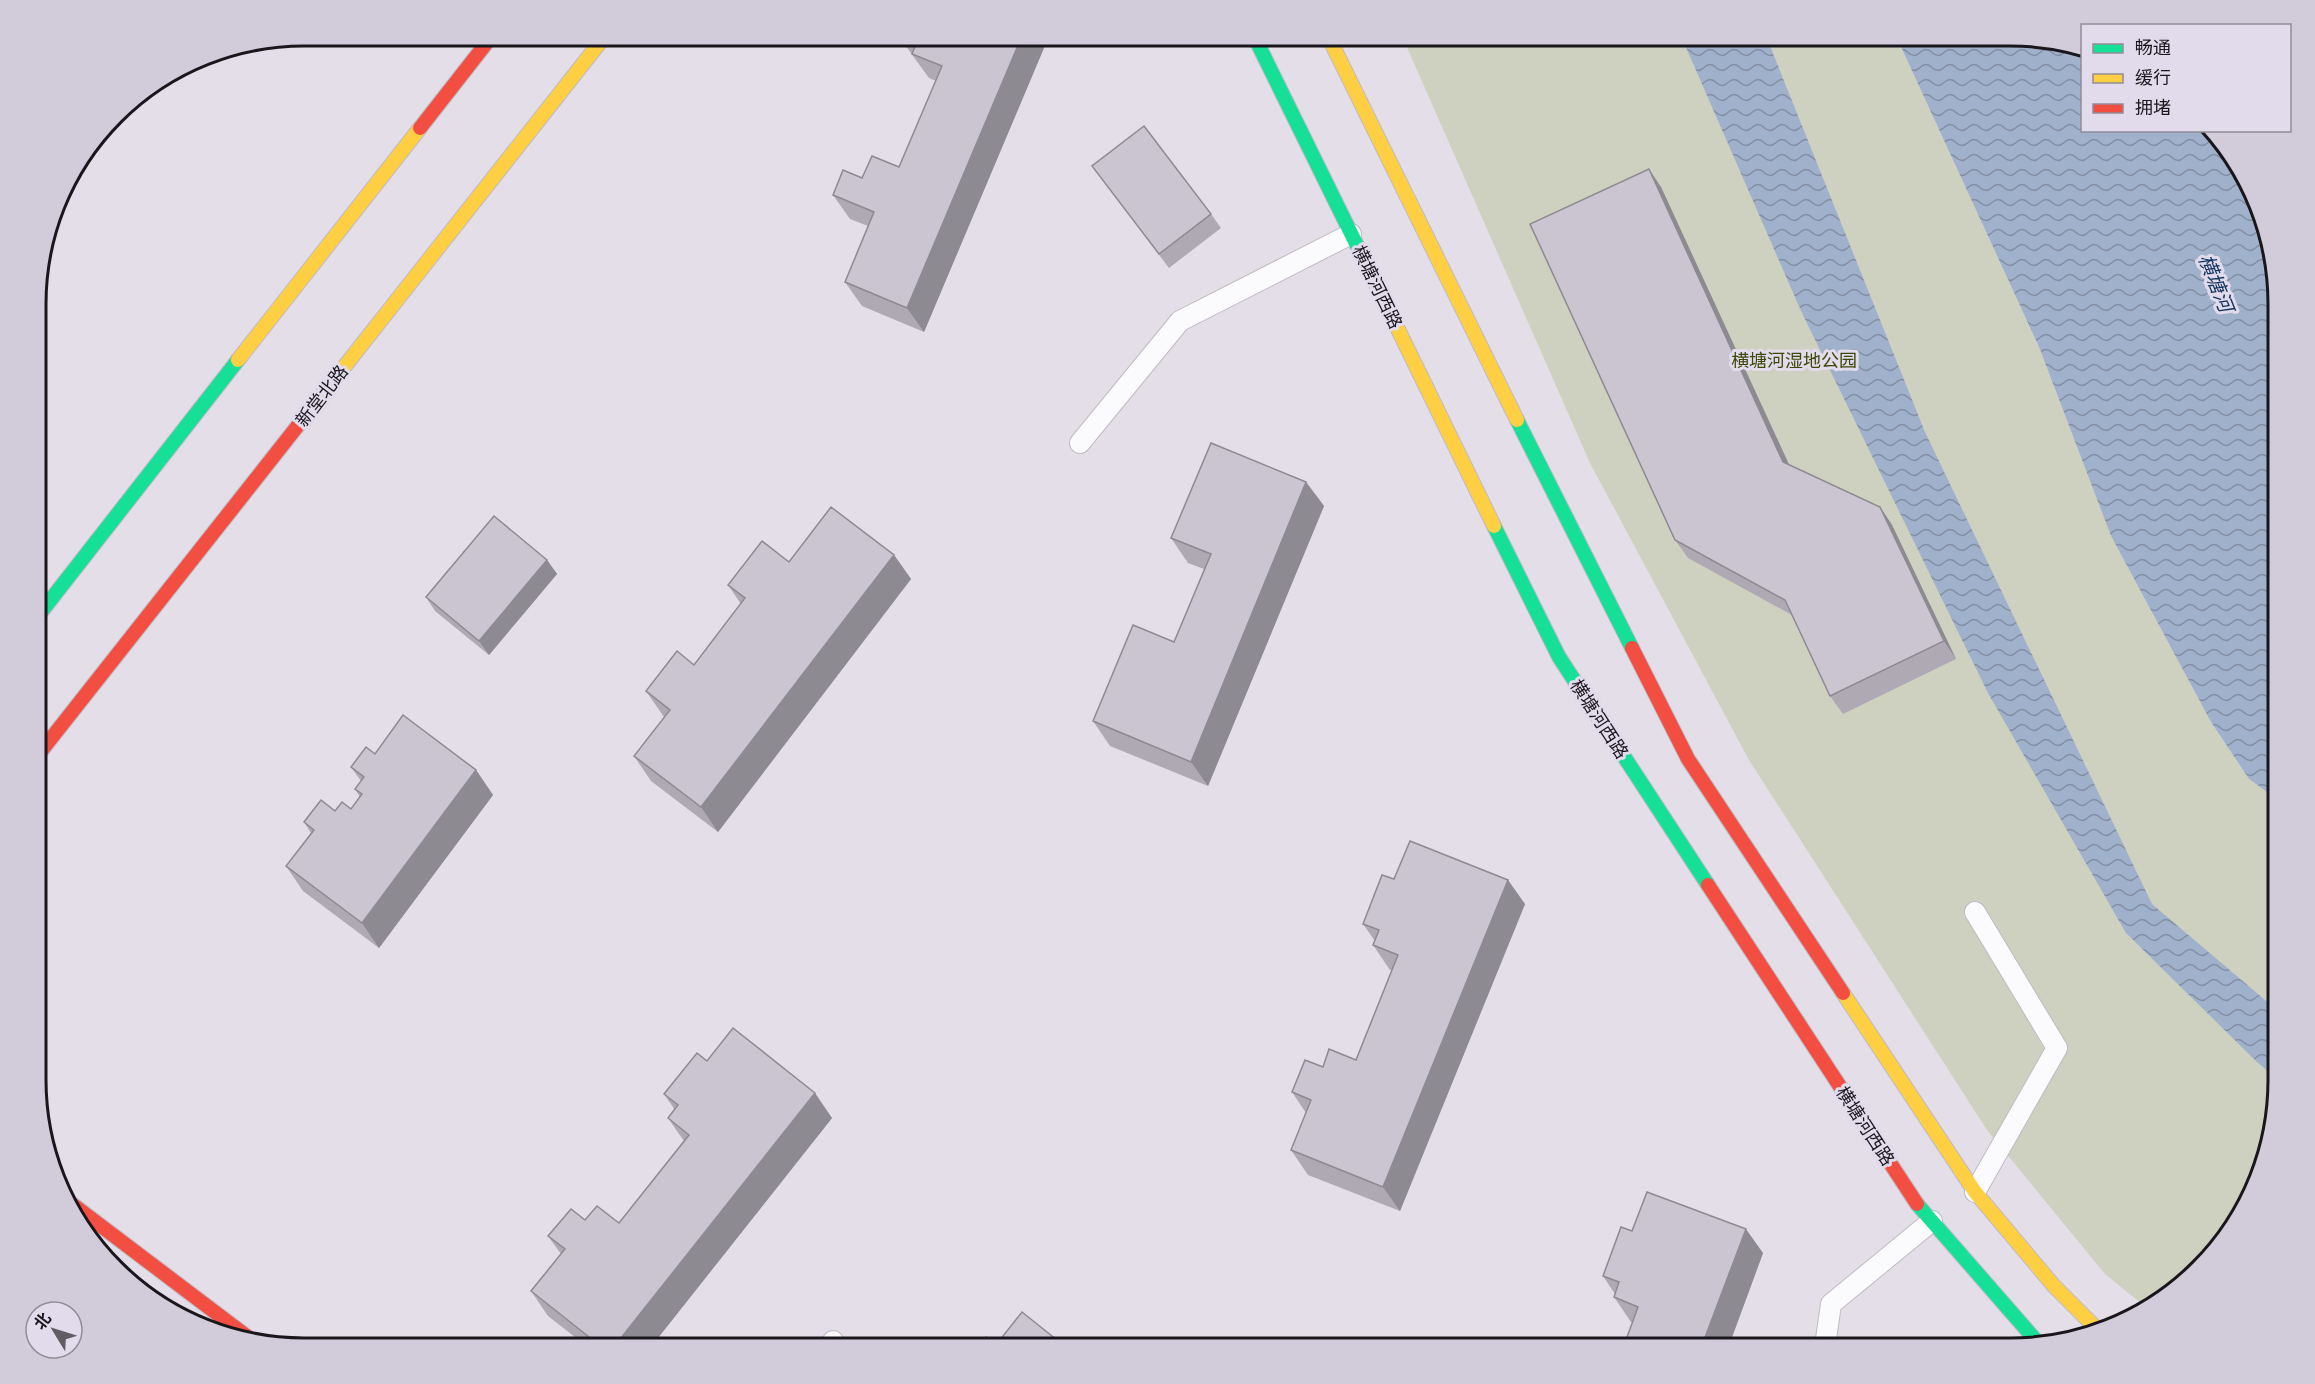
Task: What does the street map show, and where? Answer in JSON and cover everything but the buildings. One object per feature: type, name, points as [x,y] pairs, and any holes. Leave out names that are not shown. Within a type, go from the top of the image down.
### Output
[{"type":"street","points":[[46,606],[484,46]]},
{"type":"street","name":"新堂北路","points":[[46,745],[597,46]]},
{"type":"street","name":"横塘河西路","points":[[1259,46],[1559,657],[1911,1197],[2032,1336]]},
{"type":"street","points":[[1333,46],[1501,388],[1688,759],[1975,1192],[2054,1286],[2092,1324]]},
{"type":"street","points":[[84,1213],[237,1329]]},
{"type":"lane","points":[[1080,443],[1180,321],[1351,234]]},
{"type":"lane","points":[[1975,912],[2057,1048],[1975,1192]]},
{"type":"lane","points":[[1826,1338],[1831,1304],[1932,1221]]},
{"type":"green space","name":"横塘河湿地公园","points":[[1406,46],[1901,46],[2039,347],[2111,536],[2211,722],[2249,779],[2268,793],[2268,1096],[2264,1130],[2249,1178],[2225,1223],[2193,1262],[2154,1294],[2140,1302],[2105,1274],[1987,1130],[1749,760],[1590,463]]},
{"type":"water","points":[[1685,46],[1770,46],[1925,432],[2152,904],[2268,1003],[2268,1071],[2126,933],[1988,693],[1801,311]]},
{"type":"water","name":"横塘河","points":[[1901,46],[2010,46],[2061,51],[2081,56],[2081,132],[2202,132],[2225,161],[2242,191],[2260,238],[2268,288],[2268,793],[2249,779],[2211,722],[2111,536],[2039,347]]},
{"type":"traffic: fast","points":[[1259,46],[1372,276]]},
{"type":"traffic: fast","points":[[46,606],[238,360]]},
{"type":"traffic: fast","points":[[1517,420],[1632,648]]},
{"type":"traffic: fast","points":[[1494,526],[1559,657],[1708,885]]},
{"type":"traffic: fast","points":[[1917,1204],[2032,1336]]},
{"type":"traffic: slow","points":[[311,409],[597,46]]},
{"type":"traffic: slow","points":[[1333,46],[1517,420]]},
{"type":"traffic: slow","points":[[238,360],[420,128]]},
{"type":"traffic: slow","points":[[1372,276],[1494,526]]},
{"type":"traffic: slow","points":[[1843,993],[1975,1192],[2054,1286],[2092,1324]]},
{"type":"traffic: jam","points":[[420,128],[484,46]]},
{"type":"traffic: jam","points":[[46,745],[311,409]]},
{"type":"traffic: jam","points":[[1632,648],[1688,759],[1843,993]]},
{"type":"traffic: jam","points":[[1708,885],[1917,1204]]},
{"type":"traffic: jam","points":[[84,1213],[237,1329]]}]
